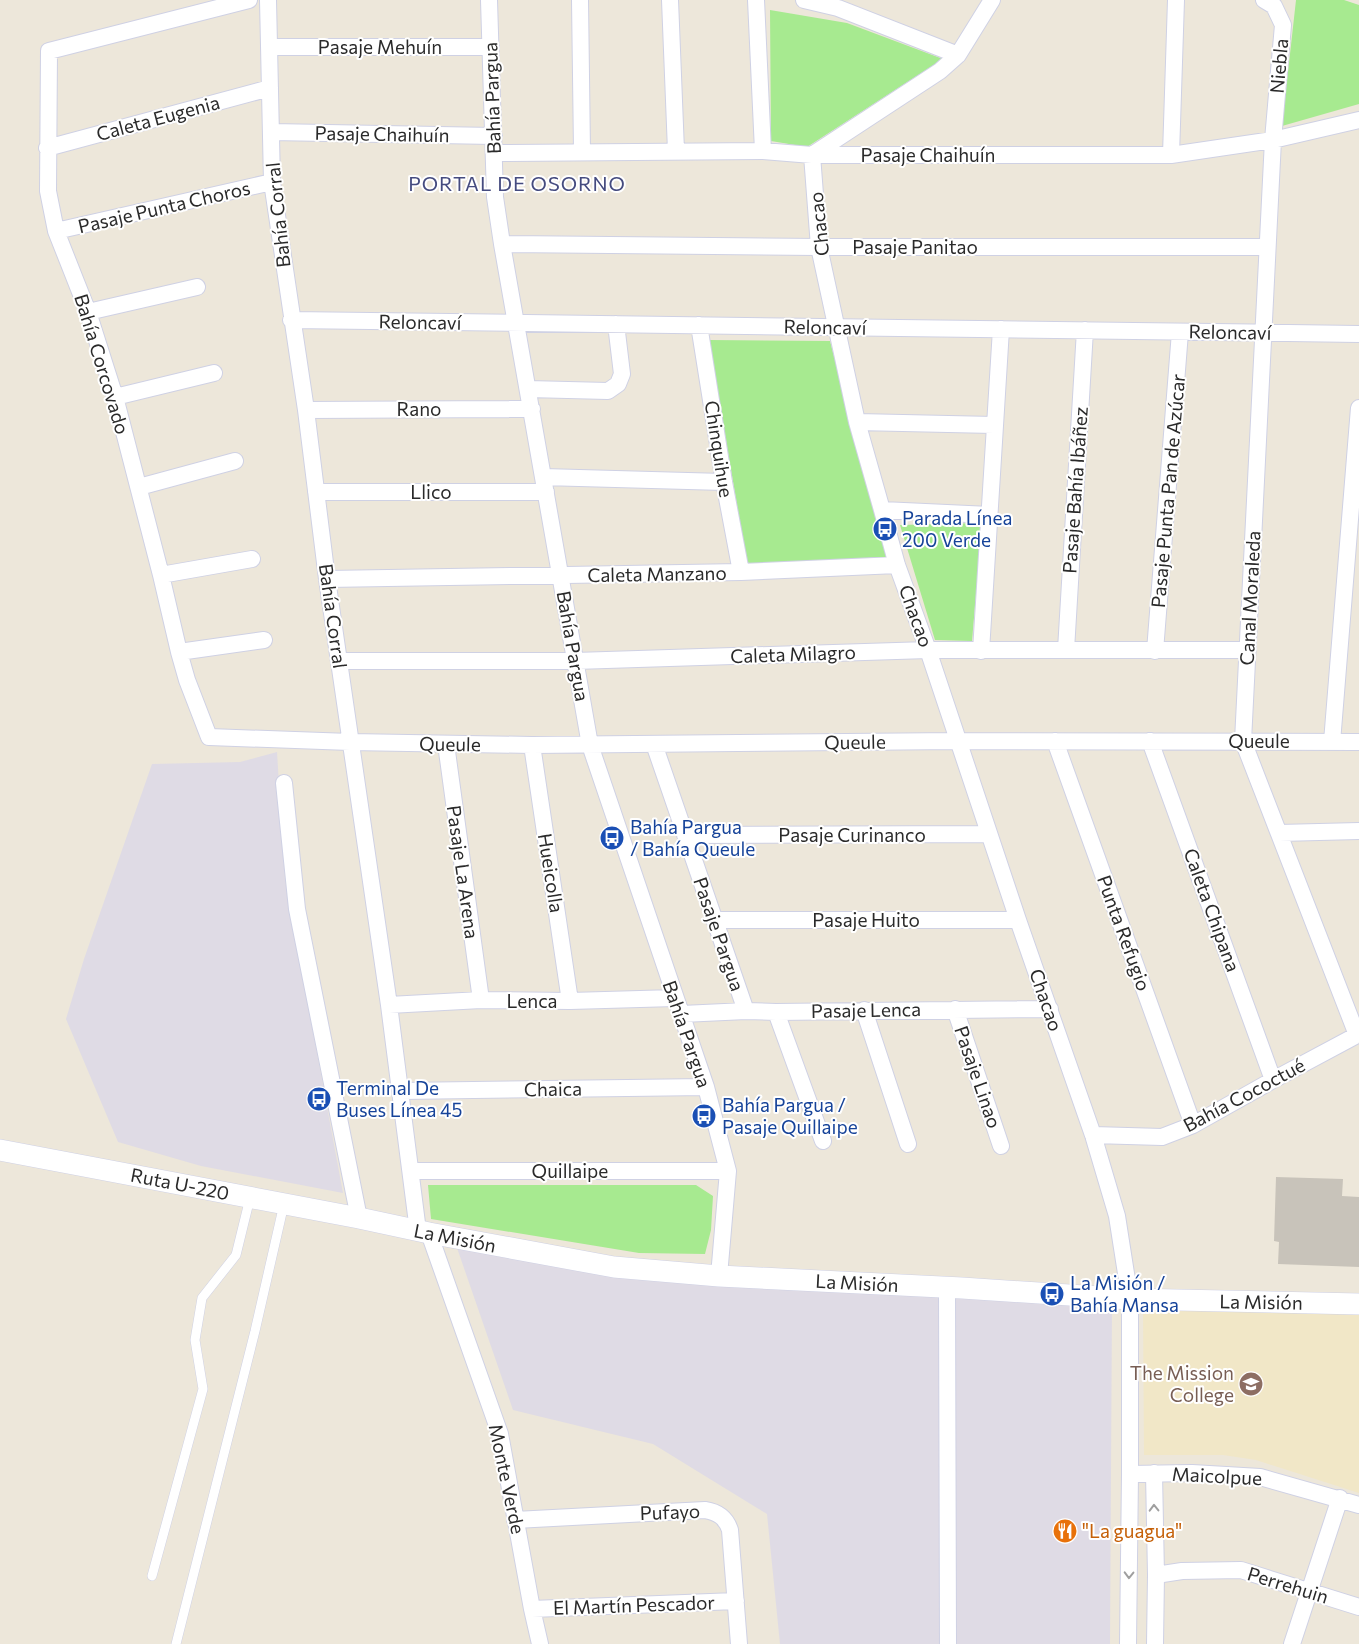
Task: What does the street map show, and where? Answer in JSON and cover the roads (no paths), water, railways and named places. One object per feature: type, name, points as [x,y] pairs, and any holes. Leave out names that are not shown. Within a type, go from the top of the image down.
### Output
[{"type":"street","name":"Bahía Corcovado","points":[[249,0],[48,51],[48,191],[56,231],[88,312],[115,397],[179,652],[187,680],[209,737],[350,742]]},
{"type":"street","name":"Bahía Corral","points":[[268,0],[272,182],[291,320],[306,410],[327,579],[389,1005],[411,1171],[424,1232]]},
{"type":"street","name":"Bahía Pargua","points":[[489,0],[495,196],[590,745],[706,1087],[728,1171],[719,1276]]},
{"type":"street","points":[[580,0],[582,152]]},
{"type":"street","points":[[670,0],[676,151]]},
{"type":"street","points":[[756,0],[763,151]]},
{"type":"street","points":[[804,0],[838,4],[958,55]]},
{"type":"street","points":[[812,155],[940,71],[958,55],[992,0]]},
{"type":"street","points":[[1170,155],[1176,0]]},
{"type":"street","name":"Niebla","points":[[1264,0],[1274,6],[1283,25],[1273,140]]},
{"type":"street","name":"Pasaje Mehuín","points":[[269,47],[491,47]]},
{"type":"street","name":"Caleta Eugenia","points":[[47,148],[270,88]]},
{"type":"street","name":"Pasaje Chaihuín","points":[[271,132],[582,152],[763,151],[812,155],[1170,155],[1273,140],[1359,120]]},
{"type":"street","name":"Canal Moraleda","points":[[1273,140],[1243,741],[1358,1034]]},
{"type":"street","name":"Chacao","points":[[812,155],[819,247],[857,422],[897,565],[928,650],[1018,920],[1093,1134],[1117,1216],[1130,1299],[1128,1644]]},
{"type":"street","name":"Pasaje Punta Choros","points":[[56,231],[272,182]]},
{"type":"street","name":"Pasaje Panitao","points":[[502,244],[819,247],[1268,247]]},
{"type":"street","points":[[88,312],[197,287]]},
{"type":"street","name":"Reloncaví","points":[[291,320],[1359,334]]},
{"type":"street","points":[[528,388],[608,392],[618,384],[622,374],[616,324]]},
{"type":"street","name":"Chinquihue","points":[[699,326],[724,482],[741,572]]},
{"type":"street","points":[[981,651],[1000,329]]},
{"type":"street","name":"Pasaje Bahía Ibáñez","points":[[1066,650],[1085,330]]},
{"type":"street","name":"Pasaje Punta Pan de Azúcar","points":[[1155,651],[1180,332]]},
{"type":"street","points":[[115,397],[214,373]]},
{"type":"street","points":[[1332,742],[1359,408]]},
{"type":"street","name":"Rano","points":[[306,410],[532,409]]},
{"type":"street","points":[[857,422],[994,425]]},
{"type":"street","points":[[138,486],[235,461]]},
{"type":"street","name":"Llico","points":[[316,492],[545,484],[724,482]]},
{"type":"street","points":[[882,510],[990,515]]},
{"type":"street","points":[[161,575],[252,559]]},
{"type":"street","name":"Caleta Manzano","points":[[327,579],[741,572],[897,565]]},
{"type":"street","points":[[179,652],[264,640]]},
{"type":"street","name":"Caleta Milagro","points":[[339,660],[575,661],[928,650],[1247,650]]},
{"type":"street","name":"Queule","points":[[350,742],[532,746],[957,741],[1359,742]]},
{"type":"street","name":"Punta Refugio","points":[[1055,741],[1193,1125]]},
{"type":"street","name":"Caleta Chipana","points":[[1150,741],[1273,1080]]},
{"type":"street","name":"Pasaje La Arena","points":[[446,744],[481,1000]]},
{"type":"street","name":"Pasaje Pargua","points":[[654,744],[746,1011]]},
{"type":"street","name":"Hueicolla","points":[[532,746],[570,1001]]},
{"type":"street","points":[[284,783],[297,909],[359,1218]]},
{"type":"street","points":[[1279,833],[1359,831]]},
{"type":"street","name":"Pasaje Curinanco","points":[[685,835],[989,834]]},
{"type":"street","name":"Pasaje Huito","points":[[714,920],[1018,920]]},
{"type":"street","name":"Lenca","points":[[389,1005],[481,1000],[570,1001],[675,998]]},
{"type":"street","name":"Pasaje Linao","points":[[955,1009],[1001,1146]]},
{"type":"street","name":"Pasaje Lenca","points":[[682,1014],[746,1011],[1050,1009]]},
{"type":"street","points":[[864,1010],[908,1144]]},
{"type":"street","points":[[776,1012],[823,1141]]},
{"type":"street","name":"Bahía Cococtué","points":[[1093,1134],[1162,1137],[1193,1125],[1358,1034]]},
{"type":"street","name":"Chaica","points":[[400,1090],[706,1087]]},
{"type":"street","name":"Ruta U-220","points":[[0,1150],[359,1218]]},
{"type":"street","name":"Quillaipe","points":[[411,1171],[728,1171]]},
{"type":"street","name":"La Misión","points":[[359,1218],[614,1268],[719,1276],[948,1287],[1130,1299],[1359,1304]]},
{"type":"street","name":"Monte Verde","points":[[424,1232],[500,1434],[540,1644]]},
{"type":"street","points":[[948,1287],[948,1644]]},
{"type":"street","points":[[1154,1473],[1156,1575],[1154,1644]]},
{"type":"street","name":"Maicolpue","points":[[1130,1474],[1192,1473],[1260,1476],[1359,1505]]},
{"type":"street","points":[[1292,1644],[1340,1498]]},
{"type":"street","name":"Pufayo","points":[[516,1520],[712,1511],[723,1518],[730,1530],[739,1644]]},
{"type":"street","name":"Perrehuin","points":[[1156,1575],[1182,1571],[1241,1570],[1359,1607]]},
{"type":"street","name":"El Martín Pescador","points":[[532,1609],[736,1601]]},
{"type":"lane","points":[[152,1576],[203,1389],[196,1340],[202,1298],[236,1254],[250,1198]]},
{"type":"lane","points":[[176,1644],[253,1341],[284,1204]]},
{"type":"place","name":"Parada Línea 200 Verde","points":[[885,529]]},
{"type":"place","name":"Bahía Pargua / Bahía Queule","points":[[612,838]]},
{"type":"place","name":"Terminal De Buses Línea 45","points":[[319,1099]]},
{"type":"place","name":"Bahía Pargua / Pasaje Quillaipe","points":[[704,1116]]},
{"type":"place","name":"La Misión / Bahía Mansa","points":[[1052,1294]]},
{"type":"place","name":"The Mission College","points":[[1251,1384]]},
{"type":"place","name":"\"La guagua\"","points":[[1065,1531]]},
{"type":"district","name":"PORTAL DE OSORNO","points":[[517,184]]}]
